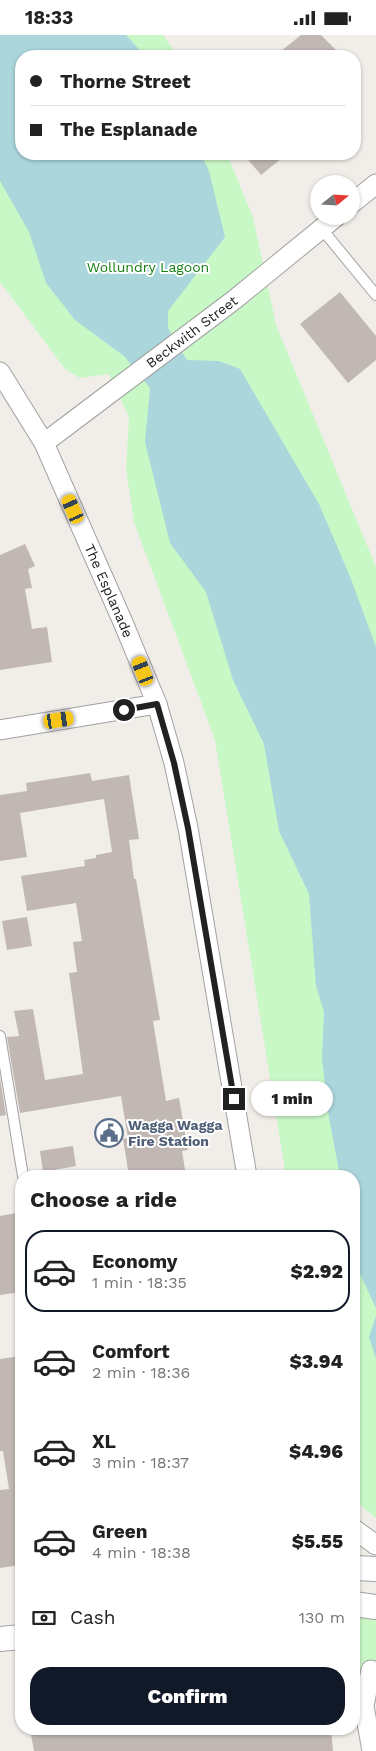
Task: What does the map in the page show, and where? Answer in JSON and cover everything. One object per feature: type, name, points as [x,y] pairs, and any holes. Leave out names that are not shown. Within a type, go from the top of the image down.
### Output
[{"type":"street","points":[[360,197],[376,184]]},
{"type":"street","name":"Beckwith Street","points":[[44,443],[260,280],[326,225]]},
{"type":"street","name":"The Esplanade","points":[[0,372],[44,443],[157,704],[174,763],[188,828],[246,1170]]},
{"type":"street","points":[[0,729],[157,704]]},
{"type":"street","points":[[360,1533],[376,1545]]},
{"type":"street","points":[[360,1568],[376,1569]]},
{"type":"street","points":[[360,1605],[376,1607]]},
{"type":"street","points":[[0,1639],[15,1638]]},
{"type":"street","points":[[371,1670],[364,1706],[372,1751]]},
{"type":"lane","points":[[321,229],[376,295]]},
{"type":"lane","points":[[0,1036],[22,1170]]},
{"type":"green space","name":"Wollundry Lagoon","points":[[0,35],[163,35],[174,50],[15,50],[15,160],[229,160],[253,217],[276,325],[376,567],[376,1518],[360,1505],[360,1170],[285,1170],[215,740],[134,522],[126,469],[129,417],[109,374],[80,378],[65,369],[0,282]]},
{"type":"green space","points":[[360,1609],[376,1611],[376,1704],[362,1703],[360,1699]]},
{"type":"water","name":"Wollundry Lagoon","points":[[0,35],[126,35],[140,50],[15,50],[15,160],[204,160],[209,171],[225,237],[168,311],[168,328],[187,360],[219,361],[240,369],[319,504],[351,579],[376,647],[376,1308],[360,1274],[360,1170],[339,1170],[329,1118],[322,1059],[324,1012],[316,986],[309,894],[279,831],[264,744],[233,680],[206,592],[170,543],[145,442],[150,388],[124,356],[75,320],[46,283],[29,232],[0,181]]},
{"type":"water","points":[[376,1316],[376,1359],[369,1337]]},
{"type":"building","points":[[301,35],[321,35],[336,50],[282,50]]},
{"type":"building","points":[[248,160],[280,160],[261,175]]},
{"type":"building","points":[[340,292],[376,336],[376,360],[348,383],[300,324]]},
{"type":"building","points":[[25,544],[35,566],[28,569],[32,588],[25,589],[32,629],[47,627],[52,662],[0,670],[0,555]]},
{"type":"building","points":[[90,773],[92,781],[129,775],[139,839],[129,840],[134,879],[136,879],[160,1020],[153,1021],[166,1101],[179,1098],[188,1150],[182,1151],[185,1170],[128,1170],[123,1139],[128,1138],[121,1096],[20,1113],[7,1037],[19,1036],[14,1011],[33,1009],[45,1080],[83,1074],[69,973],[77,972],[73,942],[82,941],[76,903],[27,911],[21,876],[85,866],[84,860],[96,858],[96,855],[112,852],[104,799],[20,813],[27,857],[0,861],[0,795],[27,791],[26,783]]},
{"type":"building","points":[[27,917],[32,946],[7,950],[2,921]]},
{"type":"building","points":[[0,1078],[6,1115],[0,1116]]},
{"type":"building","points":[[73,1146],[76,1166],[43,1170],[40,1151]]},
{"type":"building","points":[[15,1213],[15,1293],[0,1295],[0,1216]]},
{"type":"building","points":[[15,1357],[15,1566],[0,1568],[0,1490],[9,1489],[3,1451],[0,1451],[0,1359]]},
{"type":"building","points":[[31,1735],[332,1735],[333,1751],[34,1751]]},
{"type":"place","name":"Wagga Wagga Fire Station","points":[[109,1133]]},
{"type":"route","points":[[124,710],[157,704],[174,763],[188,828],[234,1099]]}]
